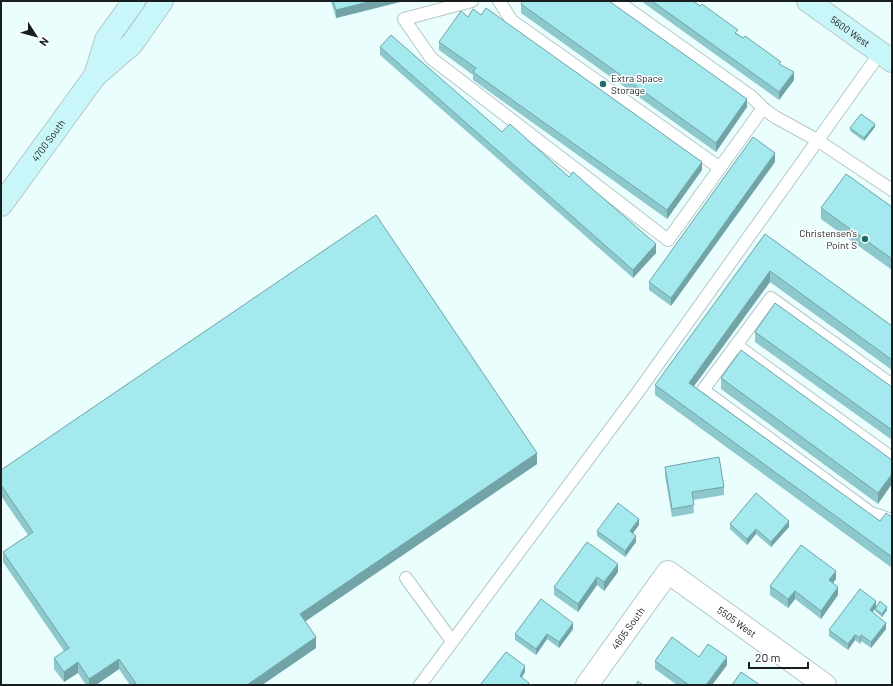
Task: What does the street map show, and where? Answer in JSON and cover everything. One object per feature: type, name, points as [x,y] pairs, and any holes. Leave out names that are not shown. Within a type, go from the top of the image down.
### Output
[{"type":"main road","name":"4700 South","points":[[95,76],[106,40],[134,1]]},
{"type":"main road","name":"4700 South","points":[[1,205],[95,76],[132,44],[162,1]]},
{"type":"main road","name":"5600 West","points":[[808,1],[886,57]]},
{"type":"street","name":"4605 South","points":[[586,685],[668,572]]},
{"type":"street","name":"5505 West","points":[[668,572],[825,685]]},
{"type":"lane","points":[[472,1],[404,19],[431,58],[668,240],[763,108]]},
{"type":"lane","points":[[499,1],[512,21],[720,168]]},
{"type":"lane","points":[[617,1],[752,97],[763,108],[817,140],[892,190]]},
{"type":"lane","points":[[420,685],[638,392],[817,140],[886,57]]},
{"type":"lane","points":[[890,515],[871,513],[703,390],[772,298],[892,385]]},
{"type":"lane","points":[[736,345],[892,458]]},
{"type":"lane","points":[[406,578],[452,641]]},
{"type":"building","points":[[333,1],[372,1],[336,10]]},
{"type":"building","points":[[523,1],[609,1],[747,99],[716,143],[521,4]]},
{"type":"building","points":[[652,1],[693,1],[700,6],[702,4],[738,30],[735,33],[743,38],[745,36],[781,62],[779,64],[794,72],[779,92]]},
{"type":"building","points":[[486,8],[702,162],[667,210],[473,72],[476,68],[439,42],[461,11],[468,17],[473,9],[481,15]]},
{"type":"building","points":[[391,35],[502,132],[510,124],[569,177],[573,172],[656,244],[633,270],[380,47]]},
{"type":"building","points":[[861,114],[875,124],[864,138],[850,128]]},
{"type":"building","points":[[753,137],[775,153],[671,298],[649,282]]},
{"type":"building","points":[[846,174],[892,207],[892,259],[821,208]]},
{"type":"building","points":[[376,215],[537,453],[300,614],[316,637],[247,685],[137,685],[119,659],[89,679],[78,662],[64,672],[54,658],[69,648],[3,552],[33,532],[1,485],[1,470]]},
{"type":"building","points":[[765,234],[892,326],[892,360],[770,271],[689,383],[880,521],[886,513],[892,517],[892,557],[655,385]]},
{"type":"building","points":[[775,303],[892,387],[892,430],[755,332]]},
{"type":"building","points":[[741,350],[892,460],[892,474],[878,493],[721,378]]},
{"type":"building","points":[[719,457],[724,487],[692,492],[694,505],[672,509],[665,467]]},
{"type":"building","points":[[756,493],[789,521],[771,542],[756,529],[747,539],[730,524]]},
{"type":"building","points":[[618,503],[639,519],[630,531],[636,536],[625,551],[597,531]]},
{"type":"building","points":[[587,542],[618,564],[604,582],[597,577],[578,604],[554,587]]},
{"type":"building","points":[[801,545],[836,571],[829,580],[838,587],[821,611],[795,591],[788,599],[770,586]]},
{"type":"building","points":[[860,589],[876,601],[870,610],[886,623],[871,642],[861,635],[860,638],[855,635],[848,644],[829,630]]},
{"type":"building","points":[[541,599],[573,623],[559,642],[547,634],[536,649],[515,634]]},
{"type":"building","points":[[880,601],[887,607],[882,614],[875,609]]},
{"type":"building","points":[[672,637],[699,657],[708,644],[727,657],[706,685],[689,685],[655,661]]},
{"type":"building","points":[[506,652],[525,666],[520,676],[529,683],[527,685],[480,685]]},
{"type":"building","points":[[741,672],[760,685],[732,685]]},
{"type":"building","points":[[638,681],[643,685],[636,685]]},
{"type":"place","name":"Extra Space Storage","points":[[603,84]]},
{"type":"place","name":"Christensen's Point S","points":[[865,239]]}]
